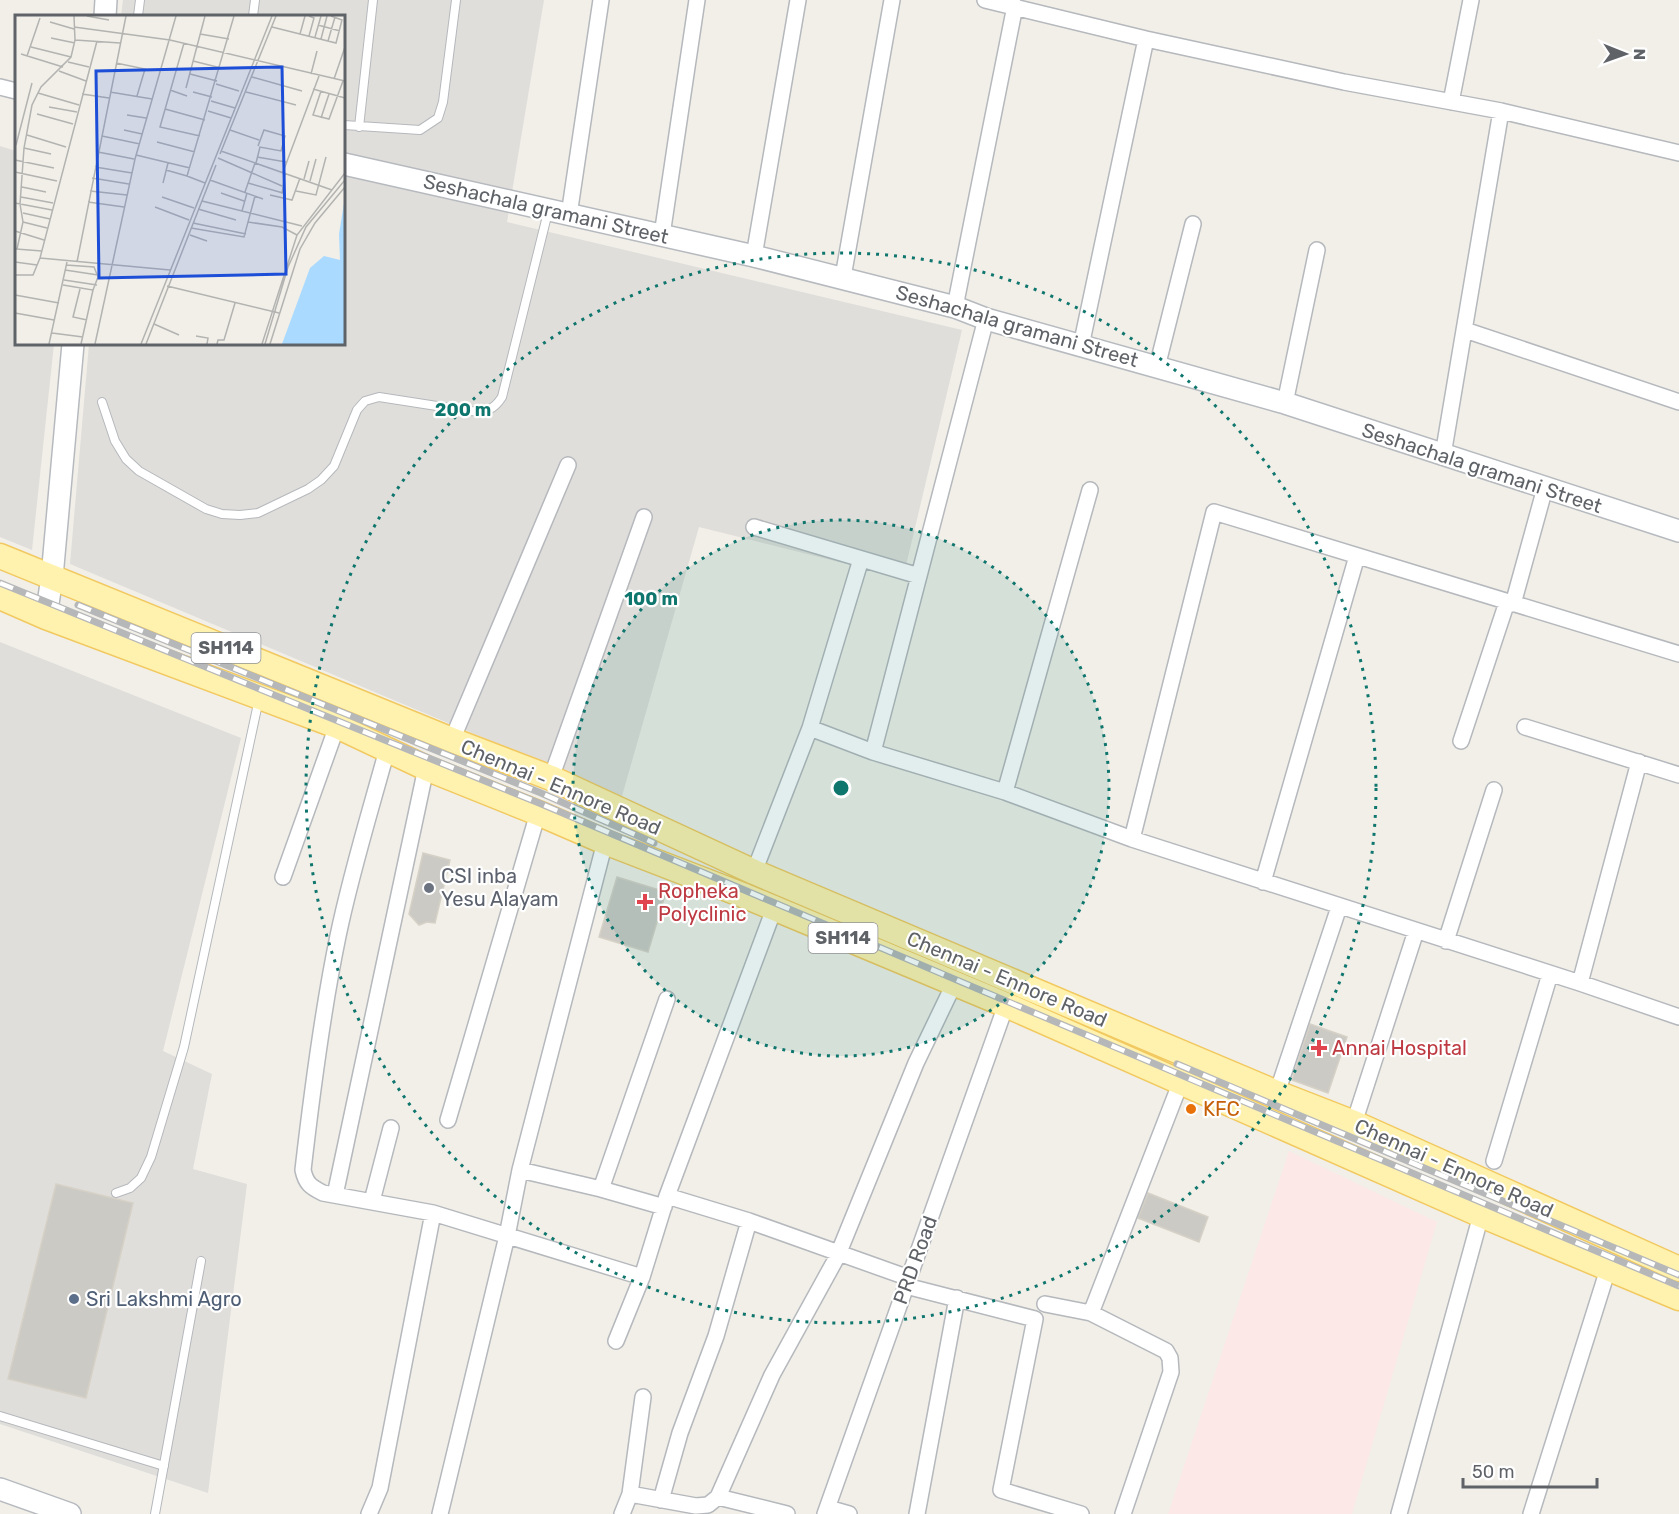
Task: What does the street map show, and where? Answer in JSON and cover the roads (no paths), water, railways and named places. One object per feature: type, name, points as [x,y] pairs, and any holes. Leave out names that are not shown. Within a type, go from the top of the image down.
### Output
[{"type":"main road","name":"Chennai - Ennore Road","points":[[0,556],[551,778],[754,872],[1277,1093],[1354,1123],[1679,1269]]},
{"type":"main road","name":"Chennai - Ennore Road","points":[[0,597],[337,726],[426,768],[1006,1005],[1480,1215],[1679,1298]]},
{"type":"street","points":[[105,15],[106,0]]},
{"type":"street","points":[[559,213],[602,0]]},
{"type":"street","points":[[662,235],[698,0]]},
{"type":"street","points":[[754,256],[798,0]]},
{"type":"street","points":[[843,277],[892,0]]},
{"type":"street","points":[[985,0],[1146,39],[1344,82],[1501,111],[1679,153]]},
{"type":"street","points":[[1451,102],[1471,0]]},
{"type":"street","points":[[955,307],[1015,6]]},
{"type":"street","points":[[1081,346],[1146,39]]},
{"type":"street","points":[[0,87],[15,91]]},
{"type":"street","points":[[1443,456],[1501,111]]},
{"type":"street","name":"Seshachala gramani Street","points":[[345,164],[754,256],[955,307],[986,319],[1285,403],[1679,531]]},
{"type":"street","points":[[1157,367],[1193,224]]},
{"type":"street","points":[[1285,403],[1317,250]]},
{"type":"street","points":[[873,752],[986,319]]},
{"type":"street","points":[[1465,330],[1679,402]]},
{"type":"street","points":[[46,616],[52,578],[73,345]]},
{"type":"street","points":[[452,740],[568,465]]},
{"type":"street","points":[[1461,741],[1510,603],[1545,488]]},
{"type":"street","points":[[1005,792],[1090,490]]},
{"type":"street","points":[[1132,839],[1214,512],[1679,654]]},
{"type":"street","points":[[551,778],[644,517]]},
{"type":"street","points":[[754,527],[919,576]]},
{"type":"street","points":[[1263,882],[1357,556]]},
{"type":"street","points":[[754,872],[810,728],[861,559]]},
{"type":"street","points":[[283,877],[337,726]]},
{"type":"street","points":[[810,728],[873,752],[1005,792],[1132,839],[1679,1017]]},
{"type":"street","points":[[1526,728],[1679,774]]},
{"type":"street","points":[[387,750],[339,934],[320,1037],[303,1170],[309,1186],[323,1194],[433,1213],[642,1277]]},
{"type":"street","points":[[1580,983],[1639,762]]},
{"type":"street","points":[[335,1196],[426,768]]},
{"type":"street","points":[[1446,940],[1494,790]]},
{"type":"street","points":[[448,1120],[538,813]]},
{"type":"street","points":[[440,1514],[507,1236],[520,1170],[605,842]]},
{"type":"street","points":[[1277,1093],[1339,907]]},
{"type":"street","points":[[616,1341],[642,1277],[665,1202],[774,909]]},
{"type":"street","points":[[1354,1123],[1416,931]]},
{"type":"street","points":[[1494,1161],[1551,974]]},
{"type":"street","points":[[630,1494],[696,1506],[708,1505],[718,1497],[772,1375],[839,1253],[916,1063],[954,984]]},
{"type":"street","points":[[601,1189],[667,999]]},
{"type":"street","name":"PRD Road","points":[[827,1511],[1006,1005]]},
{"type":"street","points":[[1091,1313],[1180,1084]]},
{"type":"street","points":[[372,1201],[391,1128]]},
{"type":"street","points":[[520,1170],[749,1221],[839,1253],[907,1282],[1035,1319],[1001,1490],[1081,1514]]},
{"type":"street","points":[[369,1514],[380,1488],[433,1213]]},
{"type":"street","points":[[1399,1514],[1480,1215]]},
{"type":"street","points":[[661,1500],[680,1433],[716,1336],[749,1221]]},
{"type":"street","points":[[1531,1514],[1608,1269]]},
{"type":"street","points":[[917,1514],[957,1298]]},
{"type":"street","points":[[1045,1305],[1091,1313],[1166,1351],[1170,1358],[1171,1372],[1123,1514]]},
{"type":"street","points":[[622,1514],[630,1494],[643,1397]]},
{"type":"street","points":[[0,1489],[70,1514]]},
{"type":"street","points":[[718,1497],[787,1514]]},
{"type":"street","points":[[827,1511],[849,1514]]},
{"type":"lane","points":[[138,15],[140,0]]},
{"type":"lane","points":[[253,15],[255,0]]},
{"type":"lane","points":[[359,127],[373,0]]},
{"type":"lane","points":[[345,125],[420,130],[438,118],[443,102],[456,0]]},
{"type":"lane","points":[[102,402],[115,441],[126,459],[139,471],[206,509],[222,514],[258,513],[308,489],[321,480],[333,466],[357,410],[365,401],[379,397],[469,411],[484,412],[494,409],[502,397],[559,213]]},
{"type":"lane","points":[[116,1193],[130,1188],[141,1178],[152,1157],[178,1070],[260,697]]},
{"type":"lane","points":[[155,1514],[201,1261]]},
{"type":"lane","points":[[0,1416],[164,1466]]},
{"type":"railway","points":[[0,583],[539,803],[1679,1286]]},
{"type":"railway","points":[[78,605],[541,793],[654,843]]},
{"type":"railway","points":[[1177,1064],[1679,1275]]},
{"type":"place","name":"CSI inba Yesu Alayam","points":[[429,888]]},
{"type":"place","name":"Ropheka Polyclinic","points":[[645,902]]},
{"type":"place","name":"Annai Hospital","points":[[1319,1048]]},
{"type":"place","name":"KFC","points":[[1191,1109]]},
{"type":"place","name":"Sri Lakshmi Agro","points":[[74,1299]]}]
